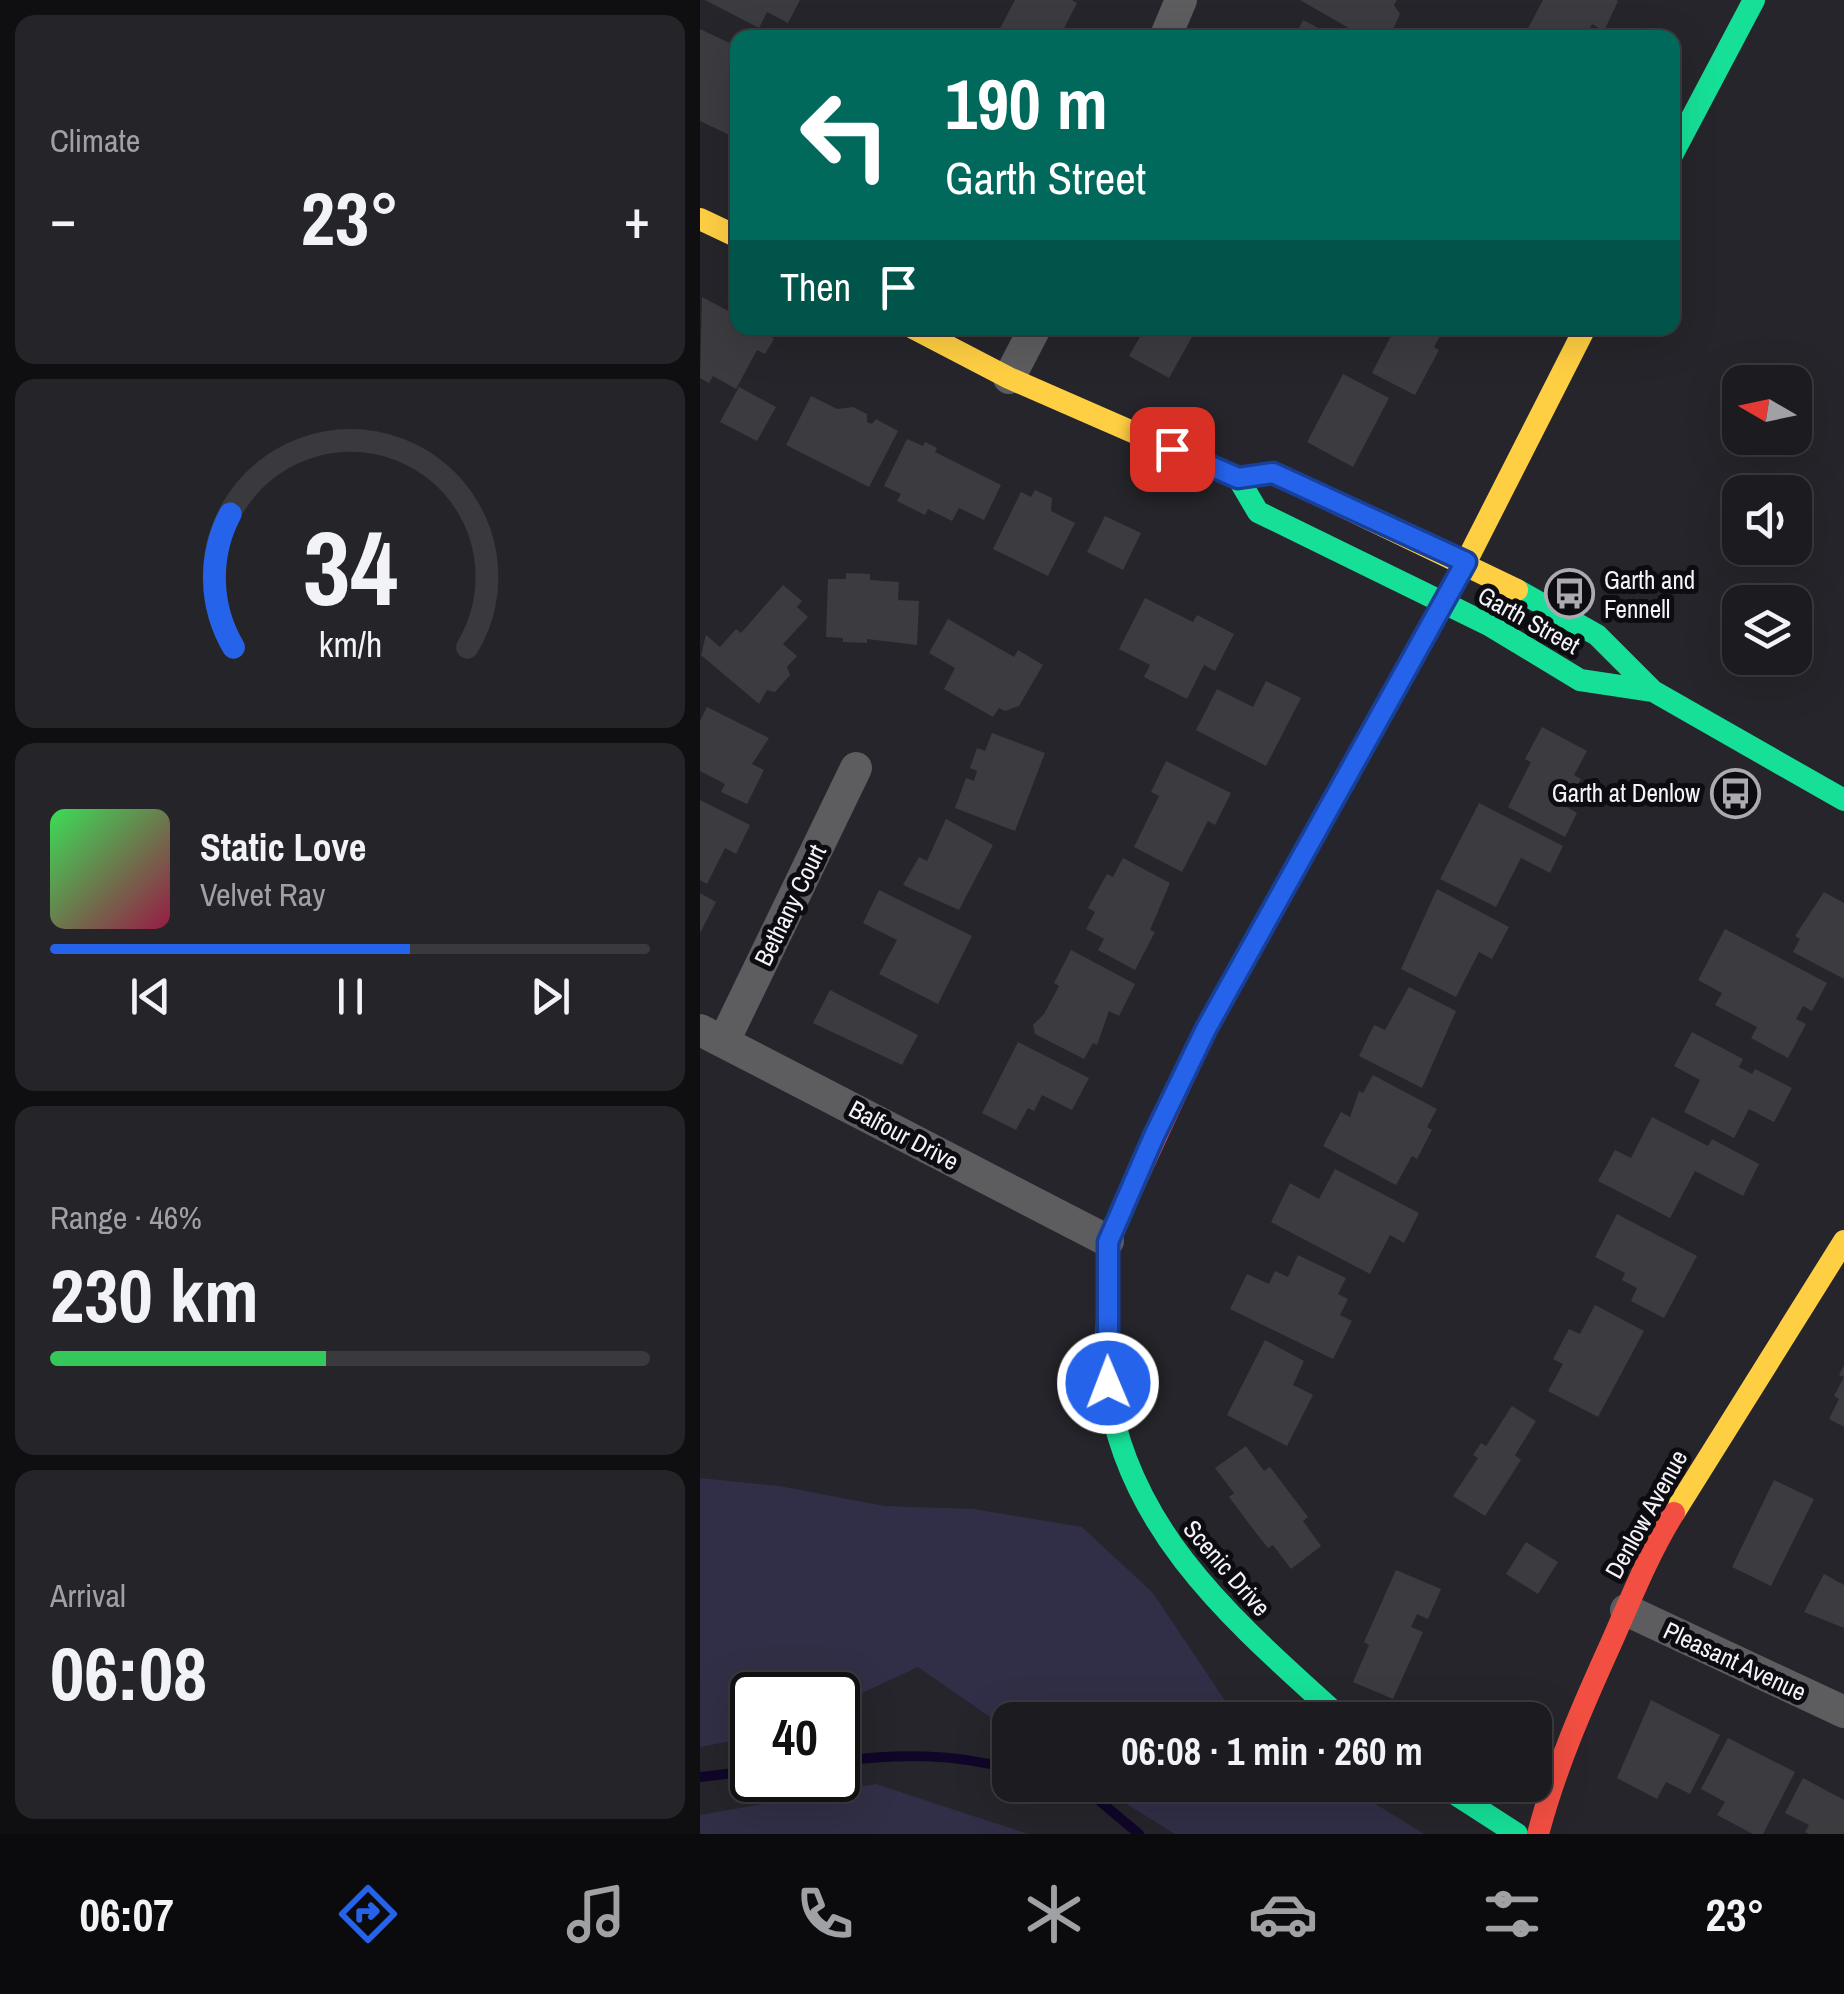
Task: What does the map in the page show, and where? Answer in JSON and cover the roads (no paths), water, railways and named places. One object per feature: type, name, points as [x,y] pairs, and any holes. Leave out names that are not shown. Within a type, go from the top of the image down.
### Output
[{"type":"main road","points":[[1680,140],[1754,0]]},
{"type":"main road","points":[[700,219],[730,234]]},
{"type":"main road","name":"Garth Street","points":[[926,335],[1009,378],[1238,478],[1273,473],[1466,562],[1597,635],[1654,691],[1844,800]]},
{"type":"main road","name":"Scenic Drive","points":[[1324,1702],[1231,1618],[1160,1534],[1124,1452],[1108,1383],[1108,1242],[1206,1029],[1466,562],[1581,335]]},
{"type":"main road","name":"Garth Street","points":[[1238,478],[1258,512],[1489,626],[1580,680],[1654,691]]},
{"type":"main road","name":"Denlow Avenue","points":[[1538,1834],[1552,1782],[1656,1542],[1843,1246]]},
{"type":"main road","points":[[1467,1802],[1517,1834]]},
{"type":"street","points":[[1169,30],[1182,0]]},
{"type":"street","points":[[1009,378],[1031,335]]},
{"type":"street","name":"Bethany Court","points":[[712,1036],[856,768]]},
{"type":"street","name":"Balfour Drive","points":[[712,1036],[1108,1242]]},
{"type":"street","name":"Pleasant Avenue","points":[[1626,1610],[1844,1712]]},
{"type":"waterway","points":[[860,1759],[925,1756],[992,1765]]},
{"type":"waterway","points":[[700,1777],[730,1774]]},
{"type":"waterway","points":[[1101,1802],[1139,1834]]},
{"type":"place","name":"Garth and Fennell","points":[[1569,594]]},
{"type":"place","name":"Garth at Denlow","points":[[1735,793]]}]
